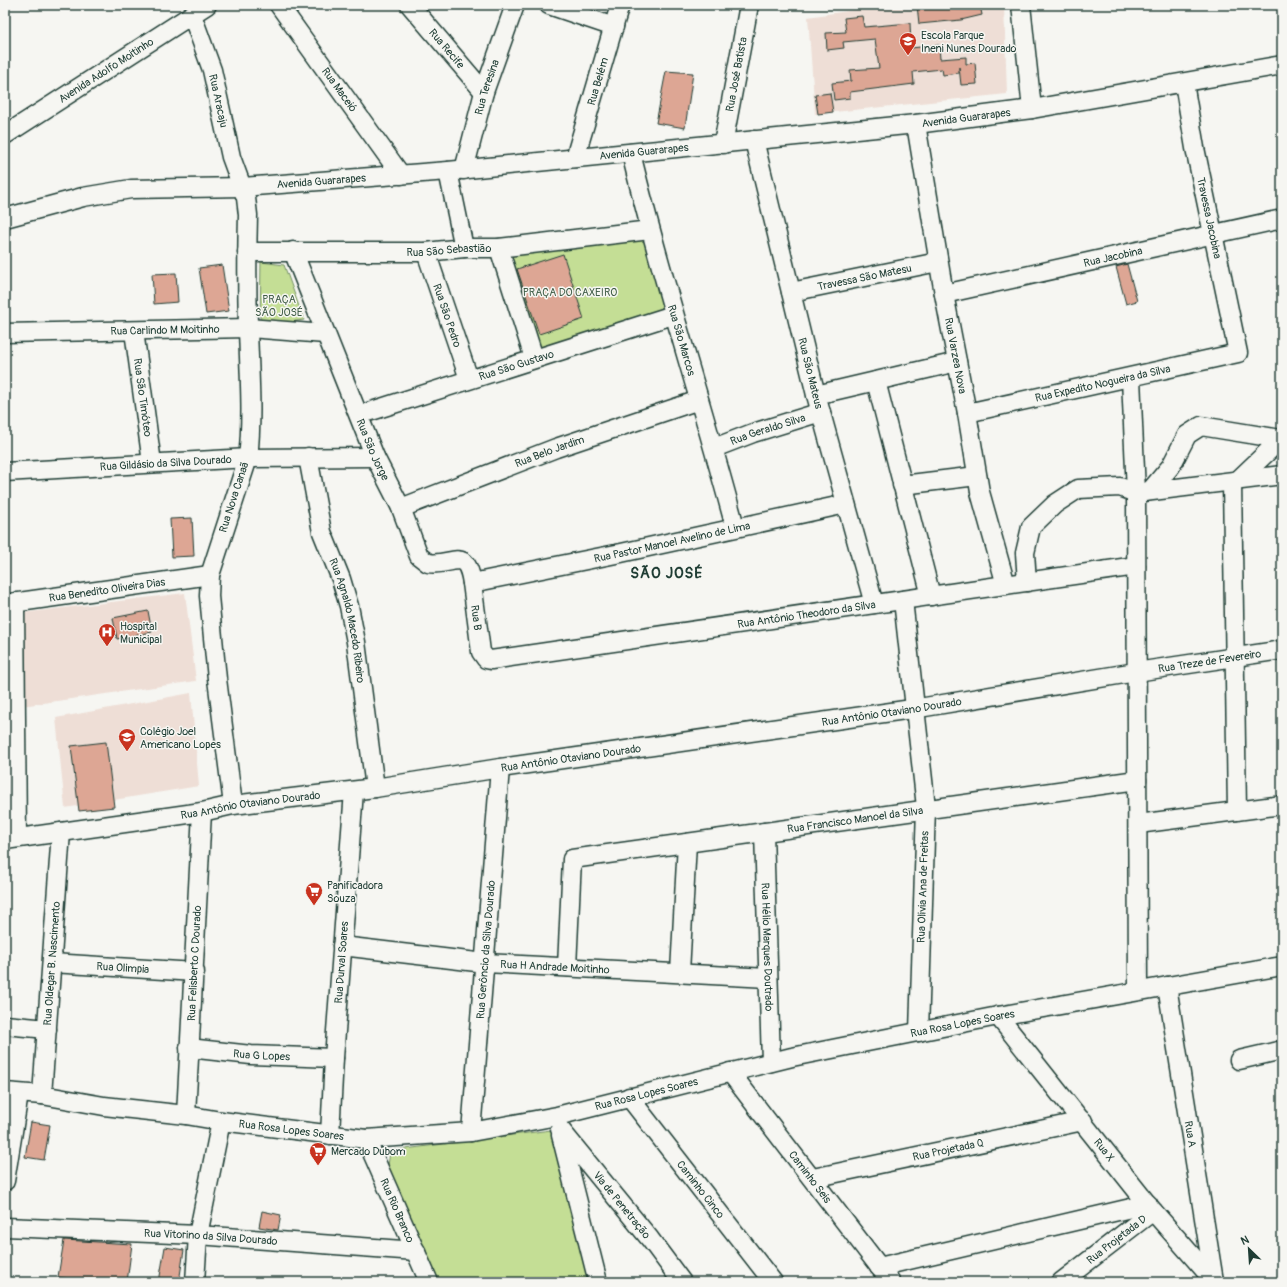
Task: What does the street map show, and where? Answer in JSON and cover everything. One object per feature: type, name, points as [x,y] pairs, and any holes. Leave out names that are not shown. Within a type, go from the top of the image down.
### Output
[{"type":"street","name":"Avenida Adolfo Moitinho","points":[[5,135],[207,5]]},
{"type":"street","name":"Rua Maceió","points":[[279,5],[401,175]]},
{"type":"street","name":"Rua Recife","points":[[410,5],[484,92]]},
{"type":"street","name":"Rua Teresina","points":[[456,171],[514,5]]},
{"type":"street","points":[[549,5],[614,27]]},
{"type":"street","name":"Rua Belém","points":[[575,158],[620,5]]},
{"type":"street","name":"Rua José Batista","points":[[723,144],[749,5]]},
{"type":"street","points":[[1021,5],[1032,109]]},
{"type":"street","name":"Rua Aracaju","points":[[192,15],[212,70],[231,157],[243,187]]},
{"type":"street","name":"Avenida Guararapes","points":[[5,218],[83,197],[131,189],[243,187],[456,171],[916,124],[1032,109],[1282,65]]},
{"type":"street","name":"Travessa Jacobina","points":[[1184,83],[1213,236],[1238,353]]},
{"type":"street","name":"Rua Varzea Nova","points":[[916,124],[938,262],[967,413],[980,492],[1006,585]]},
{"type":"street","name":"Rua São Mateus","points":[[754,140],[790,292],[874,604]]},
{"type":"street","name":"Rua São Marcos","points":[[631,154],[673,315],[714,448],[735,527]]},
{"type":"street","points":[[456,171],[464,248]]},
{"type":"street","name":"Rua Nova Canaã","points":[[233,805],[216,672],[209,596],[210,575],[248,458],[250,439],[251,388],[248,328],[248,215],[243,187]]},
{"type":"street","name":"Rua Jacobina","points":[[944,294],[1213,236],[1282,219]]},
{"type":"street","name":"Rua São Sebastião","points":[[248,252],[426,252],[464,248],[499,248],[650,230]]},
{"type":"street","points":[[499,248],[534,358]]},
{"type":"street","name":"Rua São Jorge","points":[[293,251],[375,458],[401,508],[419,556],[423,561],[432,564],[458,559],[465,562],[470,571],[472,582]]},
{"type":"street","name":"Rua São Pedro","points":[[426,252],[469,379]]},
{"type":"street","name":"Travessa São Matesu","points":[[790,292],[938,262]]},
{"type":"street","name":"Rua São Gustavo","points":[[359,415],[534,358],[673,315]]},
{"type":"street","name":"Rua Carlindo M Moitinho","points":[[5,333],[248,328],[325,334]]},
{"type":"street","name":"Rua São Timóteo","points":[[134,331],[152,463]]},
{"type":"street","name":"Rua Expedito Nogueira da Silva","points":[[967,413],[1131,378],[1238,353]]},
{"type":"street","name":"Rua Geraldo Silva","points":[[714,448],[876,381],[957,362]]},
{"type":"street","points":[[1131,378],[1143,492],[1136,566],[1138,990]]},
{"type":"street","points":[[876,381],[931,596]]},
{"type":"street","name":"Rua Belo Jardim","points":[[401,508],[556,448],[699,400]]},
{"type":"street","points":[[1143,492],[1171,466],[1187,435],[1201,426],[1282,439]]},
{"type":"street","points":[[1237,811],[1234,657],[1235,482],[1282,439]]},
{"type":"street","name":"Rua Agnaldo Macedo Ribeiro","points":[[308,457],[322,532],[350,606],[375,788]]},
{"type":"street","name":"Rua Gildásio da Silva Dourado","points":[[5,472],[248,458],[375,458]]},
{"type":"street","points":[[1027,582],[1025,553],[1031,527],[1055,504],[1078,489],[1120,487],[1143,492],[1235,482],[1282,475]]},
{"type":"street","points":[[902,485],[978,476]]},
{"type":"street","name":"Rua Pastor Manoel Avelino de Lima","points":[[472,582],[498,578],[846,504]]},
{"type":"street","name":"Rua Antônio Theodoro da Silva","points":[[481,652],[486,659],[491,660],[1136,566]]},
{"type":"street","name":"Rua Benedito Oliveira Dias","points":[[10,603],[210,575]]},
{"type":"street","name":"Rua B","points":[[472,582],[481,652]]},
{"type":"street","name":"Rua Olivia Ana de Freitas","points":[[903,600],[926,809],[919,1032]]},
{"type":"street","points":[[10,603],[11,839]]},
{"type":"street","name":"Rua Treze de Fevereiro","points":[[1136,672],[1282,650]]},
{"type":"street","name":"Rua Antônio Otaviano Dourado","points":[[11,839],[202,812],[233,805],[354,791],[500,768],[915,709],[1136,672]]},
{"type":"street","name":"Rua Gerôncio da Silva Dourado","points":[[471,1132],[500,768]]},
{"type":"street","name":"Rua Francisco Manoel da Silva","points":[[567,967],[572,859],[1138,780]]},
{"type":"street","name":"Rua Durval Soares","points":[[330,1135],[334,1058],[354,791]]},
{"type":"street","points":[[1138,824],[1282,805]]},
{"type":"street","name":"Rua Felisberto C Dourado","points":[[186,1114],[195,972],[202,812]]},
{"type":"street","name":"Rua Oldegar B. Nascimento","points":[[42,1096],[61,832]]},
{"type":"street","name":"Rua Hélio Marques Doutrado","points":[[764,832],[771,1062]]},
{"type":"street","points":[[680,972],[687,843]]},
{"type":"street","name":"Rua H Andrade Moitinho","points":[[342,946],[485,962],[602,970],[680,972],[768,978]]},
{"type":"street","name":"Rua Olimpia","points":[[52,963],[195,972]]},
{"type":"street","name":"Rua Rosa Lopes Soares","points":[[12,1093],[42,1096],[104,1106],[186,1114],[221,1121],[366,1139],[471,1132],[558,1122],[629,1097],[771,1062],[998,1016],[1138,990],[1282,966]]},
{"type":"street","name":"Rua A","points":[[1167,986],[1214,1282]]},
{"type":"street","name":"Rua X","points":[[998,1016],[1084,1121],[1151,1207],[1214,1282]]},
{"type":"street","points":[[5,1025],[47,1029]]},
{"type":"street","name":"Rua G Lopes","points":[[189,1048],[251,1055],[334,1058]]},
{"type":"street","points":[[1239,1060],[1282,1050]]},
{"type":"street","name":"Caminho Seis","points":[[730,1072],[813,1178],[891,1282]]},
{"type":"street","points":[[5,1181],[12,1093]]},
{"type":"street","name":"Caminho Cinco","points":[[629,1097],[773,1282]]},
{"type":"street","points":[[195,1282],[198,1235],[221,1121]]},
{"type":"street","name":"Rua Projetada Q","points":[[813,1178],[1084,1121]]},
{"type":"street","points":[[558,1122],[598,1282]]},
{"type":"street","name":"Via de Penetração","points":[[558,1122],[682,1282]]},
{"type":"street","name":"Rua Rio Branco","points":[[366,1139],[429,1282]]},
{"type":"street","points":[[879,1267],[1151,1207]]},
{"type":"street","name":"Rua Projetada D","points":[[1061,1282],[1151,1207]]},
{"type":"street","name":"Rua Vitorino da Silva Dourado","points":[[5,1228],[198,1235],[416,1251]]},
{"type":"shaded area","name":"Escola Parque Ineni Nunes Dourado","points":[[887,5],[1004,5],[1007,94],[815,114],[808,17]]},
{"type":"shaded area","name":"Hospital Municipal","points":[[185,593],[196,681],[22,706],[22,613]]},
{"type":"shaded area","name":"Colégio Joel Americano Lopes","points":[[191,693],[199,786],[65,808],[56,718]]},
{"type":"green space","name":"PRAÇA DO CAXEIRO","points":[[648,232],[671,313],[536,355],[503,250]]},
{"type":"green space","name":"PRAÇA SÃO JOSÉ","points":[[261,262],[284,265],[304,320],[260,326]]},
{"type":"green space","points":[[551,1130],[590,1282],[438,1282],[388,1166],[390,1151]]},
{"type":"building","points":[[917,5],[980,5],[982,15],[961,20],[919,24]]},
{"type":"building","points":[[862,16],[864,27],[910,23],[911,48],[939,45],[940,59],[966,57],[966,64],[975,63],[977,84],[961,85],[959,67],[959,73],[943,75],[942,69],[913,72],[914,84],[850,92],[850,98],[834,100],[832,83],[851,81],[850,70],[879,68],[875,39],[843,42],[844,48],[827,50],[826,33],[846,32],[844,18]]},
{"type":"building","points":[[666,71],[693,73],[685,128],[656,123]]},
{"type":"building","points":[[830,93],[833,112],[818,114],[815,95]]},
{"type":"building","points":[[563,254],[584,319],[539,334],[517,269]]},
{"type":"building","points":[[1127,264],[1137,301],[1126,304],[1116,267]]},
{"type":"building","points":[[222,265],[229,311],[206,314],[199,268]]},
{"type":"building","points":[[176,273],[178,302],[154,304],[152,274]]},
{"type":"building","points":[[192,518],[194,556],[172,557],[170,519]]},
{"type":"building","points":[[148,611],[152,632],[117,639],[113,618]]},
{"type":"building","points":[[106,742],[114,807],[79,811],[71,746]]},
{"type":"building","points":[[31,1122],[50,1125],[44,1160],[25,1157]]},
{"type":"building","points":[[262,1211],[281,1215],[278,1230],[259,1227]]},
{"type":"building","points":[[64,1240],[132,1244],[127,1282],[88,1282],[58,1277]]},
{"type":"building","points":[[165,1247],[184,1250],[179,1282],[159,1282]]},
{"type":"place","name":"Escola Parque Ineni Nunes Dourado","points":[[908,56]]},
{"type":"place","name":"Hospital Municipal","points":[[107,647]]},
{"type":"place","name":"Colégio Joel Americano Lopes","points":[[127,752]]},
{"type":"place","name":"Panificadora Souza","points":[[314,906]]},
{"type":"place","name":"Mercado Dubom","points":[[318,1166]]},
{"type":"district","name":"SÃO JOSÉ","points":[[667,573]]}]
